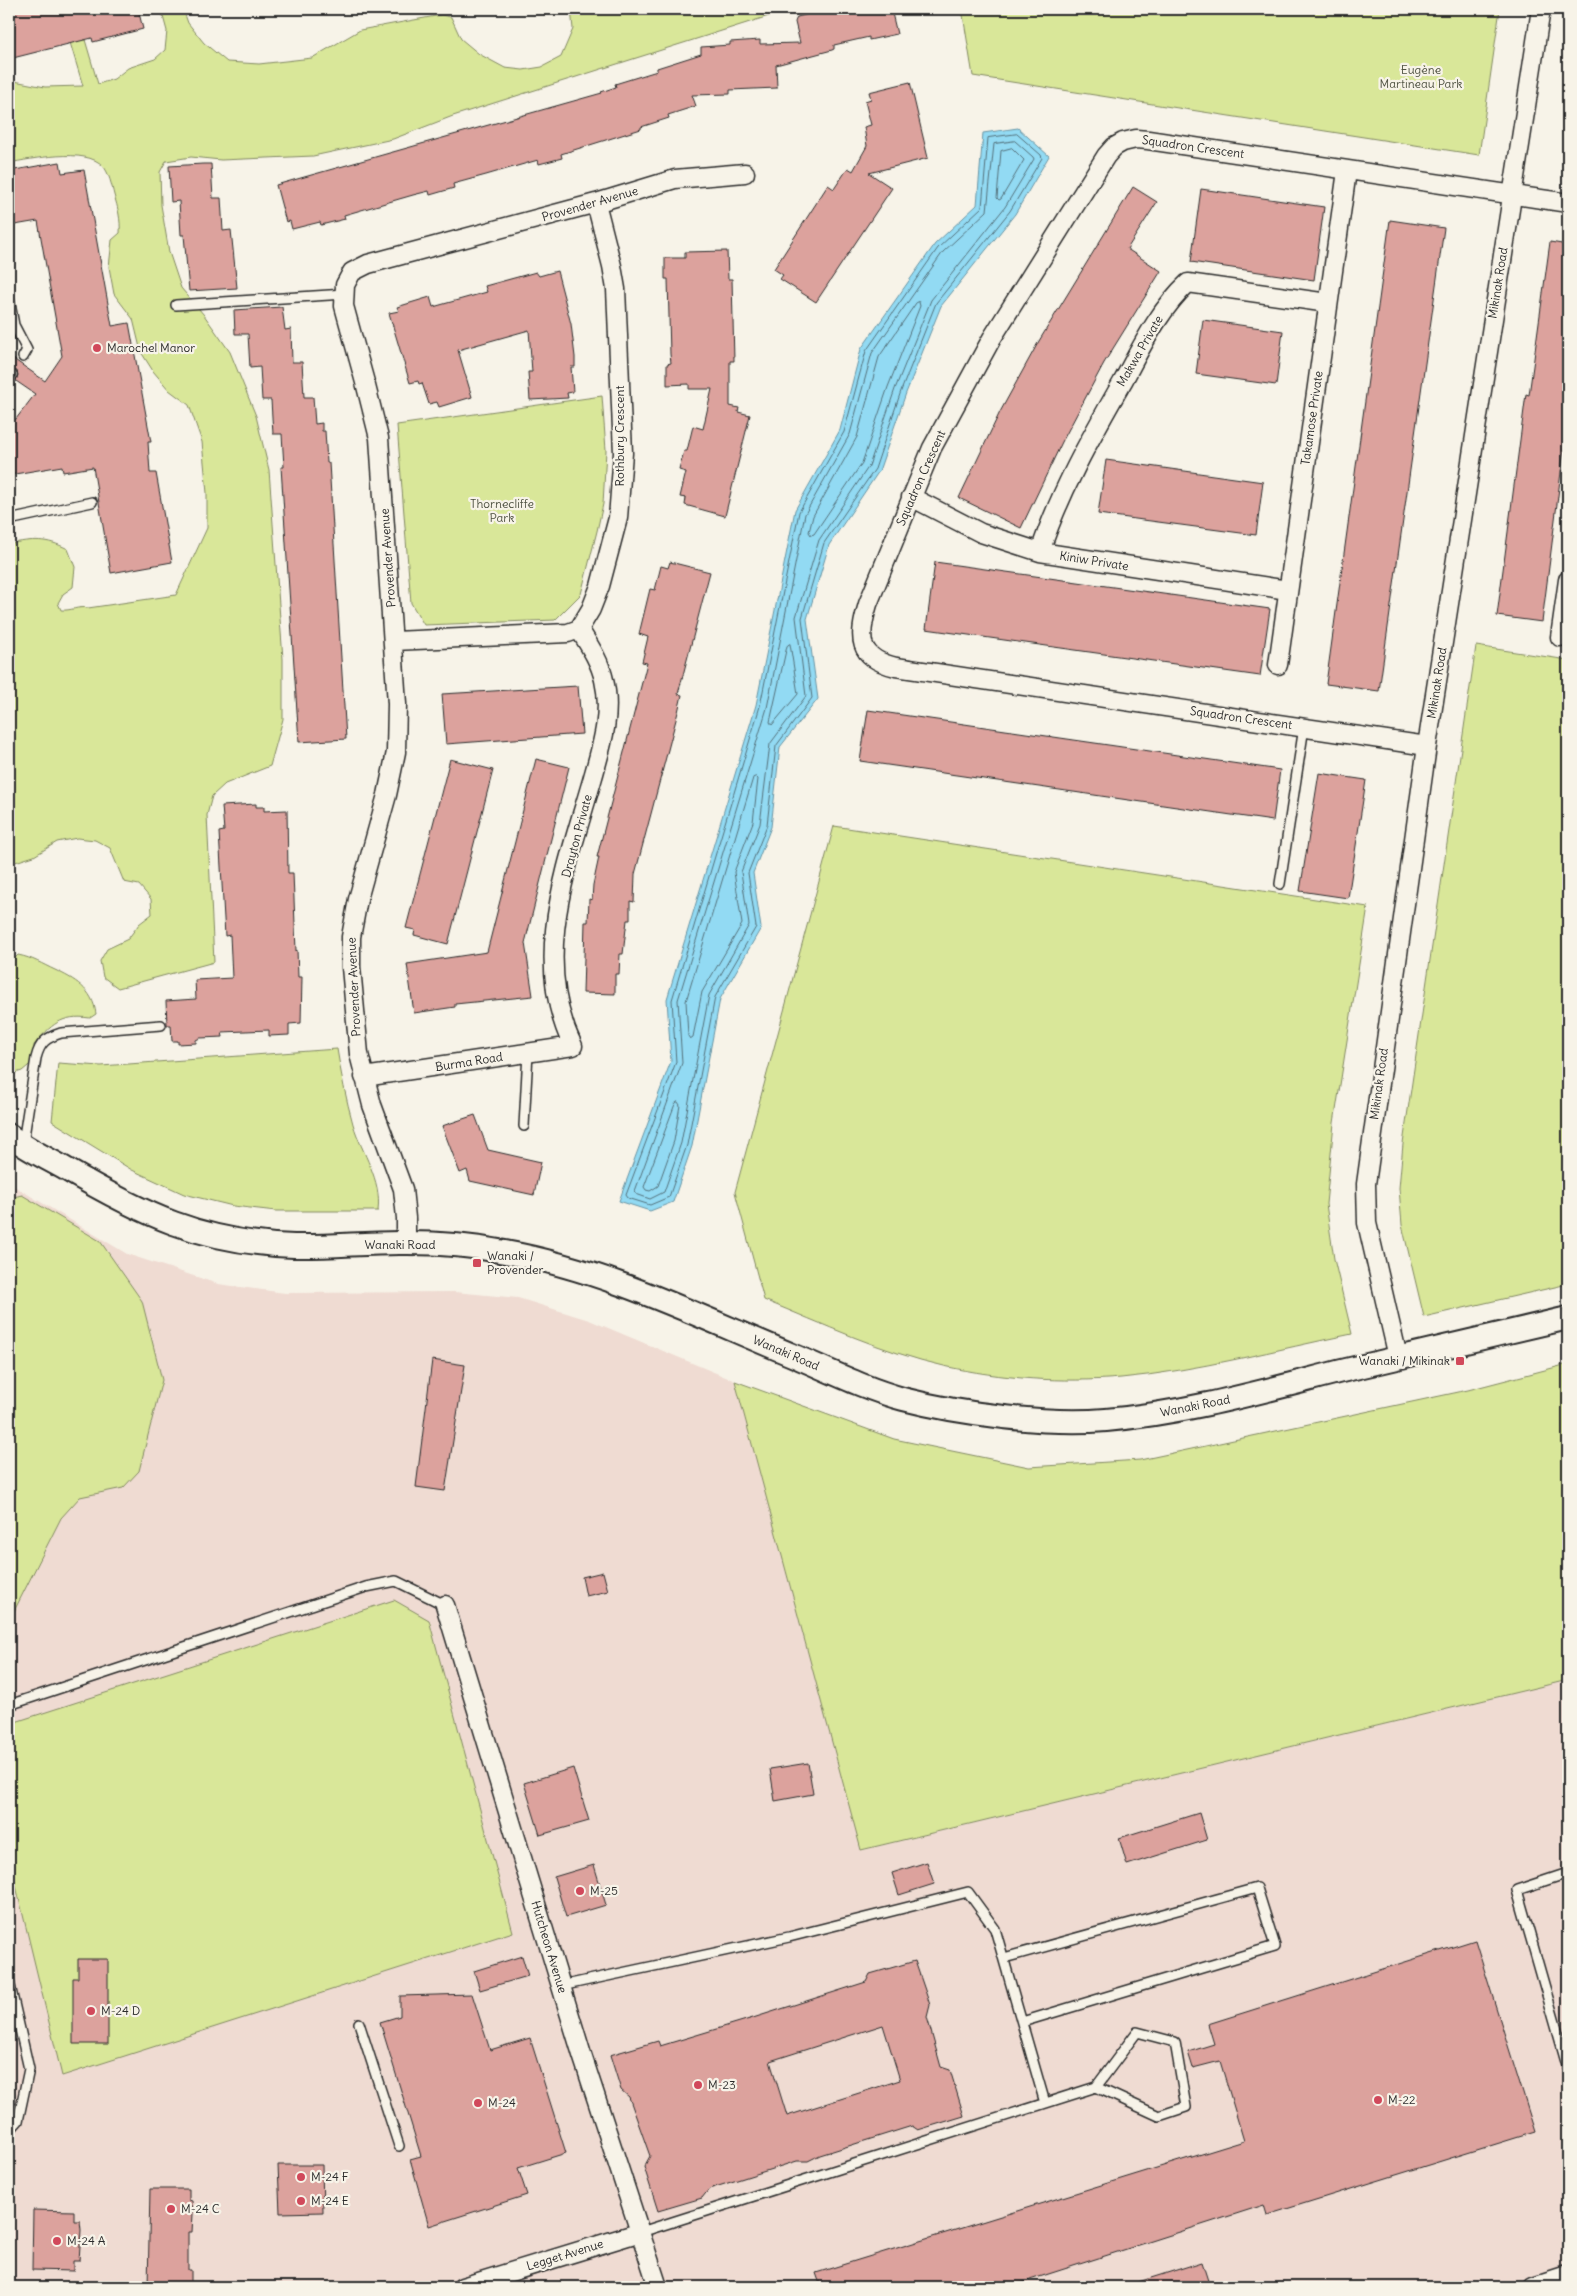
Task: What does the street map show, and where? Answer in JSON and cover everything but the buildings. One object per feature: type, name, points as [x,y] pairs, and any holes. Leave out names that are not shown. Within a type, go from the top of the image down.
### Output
[{"type":"street","name":"Mikinak Road","points":[[1398,1357],[1367,1223],[1366,1184],[1427,746],[1541,9]]},
{"type":"street","name":"Squadron Crescent","points":[[1427,746],[896,667],[873,659],[865,650],[861,640],[862,625],[932,448],[992,338],[1091,178],[1114,147],[1130,140],[1148,140],[1568,203]]},
{"type":"street","name":"Takamose Private","points":[[1278,665],[1347,171]]},
{"type":"street","name":"Provender Avenue","points":[[406,1243],[403,1189],[364,1077],[358,1054],[350,936],[358,899],[387,795],[396,752],[398,704],[378,438],[344,306],[346,285],[352,272],[368,264],[596,203],[675,179],[745,173]]},
{"type":"street","name":"Rothbury Crescent","points":[[579,629],[591,609],[618,518],[623,453],[616,289],[596,203]]},
{"type":"street","name":"Makwa Private","points":[[1040,552],[1058,501],[1083,450],[1158,319],[1172,298],[1188,283],[1328,303]]},
{"type":"street","name":"Kiniw Private","points":[[911,498],[981,534],[1040,552],[1288,590]]},
{"type":"street","points":[[1560,637],[1568,580]]},
{"type":"street","points":[[394,641],[550,635],[568,633],[579,629]]},
{"type":"street","name":"Drayton Private","points":[[573,1046],[564,1027],[554,988],[554,935],[560,897],[603,738],[607,700],[604,679],[598,662],[579,629]]},
{"type":"street","name":"Burma Road","points":[[364,1077],[573,1046]]},
{"type":"street","name":"Wanaki Road","points":[[13,1142],[135,1208],[161,1220],[194,1230],[226,1238],[291,1246],[406,1243],[460,1246],[504,1251],[552,1262],[613,1282],[872,1389],[932,1405],[984,1413],[1066,1421],[1134,1417],[1194,1407],[1568,1318]]},
{"type":"street","name":"Hutcheon Avenue","points":[[445,1605],[561,1986],[658,2287]]},
{"type":"street","name":"Legget Avenue","points":[[462,2287],[641,2232]]},
{"type":"street","points":[[1534,2287],[1568,2276]]},
{"type":"lane","points":[[176,305],[345,294]]},
{"type":"lane","points":[[9,298],[11,326],[27,350],[23,357]]},
{"type":"lane","points":[[9,520],[92,502]]},
{"type":"lane","points":[[1280,884],[1304,727]]},
{"type":"lane","points":[[13,1142],[39,1046],[48,1037],[61,1033],[161,1025]]},
{"type":"lane","points":[[524,1126],[528,1053]]},
{"type":"lane","points":[[9,1705],[366,1586],[396,1581],[445,1605]]},
{"type":"lane","points":[[1568,1874],[1517,1890],[1568,2068]]},
{"type":"lane","points":[[1004,1958],[1257,1888],[1275,1946],[1022,2022]]},
{"type":"lane","points":[[561,1986],[789,1936],[968,1892],[995,1929],[1045,2103]]},
{"type":"lane","points":[[9,1981],[29,2070],[18,2121],[9,2131]]},
{"type":"lane","points":[[359,2023],[399,2146]]},
{"type":"lane","points":[[641,2232],[1008,2117],[1096,2087],[1137,2032],[1175,2042],[1186,2107],[1159,2116],[1096,2087]]},
{"type":"shaded area","points":[[9,1183],[127,1254],[218,1284],[285,1293],[455,1292],[518,1298],[589,1320],[735,1381],[862,1850],[1568,1680],[1568,2287],[9,2287]]},
{"type":"green space","points":[[60,9],[76,9],[98,84],[114,79],[128,68],[155,59],[165,50],[167,31],[161,9],[183,9],[188,23],[204,43],[227,62],[259,64],[312,58],[360,30],[441,15],[451,17],[461,39],[479,54],[505,68],[523,70],[542,67],[561,57],[573,29],[571,9],[791,9],[453,116],[393,139],[313,156],[221,160],[191,157],[166,161],[160,172],[161,205],[169,252],[181,288],[204,315],[230,352],[256,416],[269,470],[283,659],[283,719],[270,766],[225,784],[212,796],[207,815],[214,962],[118,988],[103,977],[100,961],[107,949],[128,939],[139,924],[152,914],[151,899],[139,885],[124,882],[110,848],[95,840],[77,838],[57,842],[34,856],[9,864],[9,544],[39,540],[68,549],[75,567],[73,587],[63,594],[58,603],[61,610],[88,608],[176,595],[207,528],[207,493],[202,442],[189,405],[169,390],[153,371],[141,352],[133,319],[114,294],[109,267],[112,240],[120,233],[120,223],[109,176],[105,169],[95,160],[72,156],[44,157],[9,163],[9,80],[45,87],[83,86]]},
{"type":"green space","name":"Eugène Martineau Park","points":[[962,9],[1500,9],[1479,155],[973,76]]},
{"type":"green space","name":"Thornecliffe Park","points":[[602,396],[606,450],[603,504],[581,594],[555,620],[424,625],[411,603],[397,425]]},
{"type":"green space","points":[[1476,646],[1568,660],[1568,1284],[1424,1317],[1402,1225],[1399,1188],[1403,1144]]},
{"type":"green space","points":[[834,826],[1368,907],[1334,1123],[1326,1204],[1334,1259],[1352,1334],[1208,1365],[1150,1375],[1077,1380],[1032,1379],[988,1374],[921,1360],[853,1337],[764,1300],[735,1192]]},
{"type":"green space","points":[[18,955],[37,961],[76,981],[87,991],[96,1014],[90,1018],[71,1018],[57,1022],[34,1045],[34,1061],[22,1071],[9,1075],[9,964]]},
{"type":"green space","points":[[337,1049],[353,1124],[377,1188],[378,1211],[276,1211],[233,1206],[184,1194],[132,1170],[52,1121],[58,1063],[101,1066]]},
{"type":"green space","points":[[22,1195],[100,1241],[142,1301],[162,1380],[139,1471],[123,1488],[80,1497],[61,1518],[9,1621],[9,1198]]},
{"type":"green space","points":[[1568,1364],[1568,1680],[861,1850],[735,1381],[894,1439],[1029,1467],[1140,1460],[1468,1390]]},
{"type":"green space","points":[[394,1600],[429,1620],[513,1932],[62,2076],[9,1857],[9,1724]]},
{"type":"water","points":[[1018,128],[1049,156],[1015,214],[941,306],[906,393],[879,471],[829,545],[807,619],[818,699],[780,747],[771,827],[753,873],[761,928],[720,999],[692,1146],[673,1202],[650,1211],[619,1201],[671,1061],[667,999],[756,705],[795,510],[840,430],[861,349],[935,244],[977,205],[983,133]]},
{"type":"place","name":"Marochel Manor","points":[[97,348]]},
{"type":"place","name":"Wanaki / Provender","points":[[477,1263]]},
{"type":"place","name":"Wanaki / Mikinak","points":[[1460,1361]]},
{"type":"place","name":"M-25","points":[[580,1891]]},
{"type":"place","name":"M-24 D","points":[[91,2011]]},
{"type":"place","name":"M-23","points":[[698,2085]]},
{"type":"place","name":"M-22","points":[[1378,2100]]},
{"type":"place","name":"M-24","points":[[478,2103]]},
{"type":"place","name":"M-24 F","points":[[301,2177]]},
{"type":"place","name":"M-24 E","points":[[301,2201]]},
{"type":"place","name":"M-24 C","points":[[171,2209]]},
{"type":"place","name":"M-24 A","points":[[57,2241]]}]
